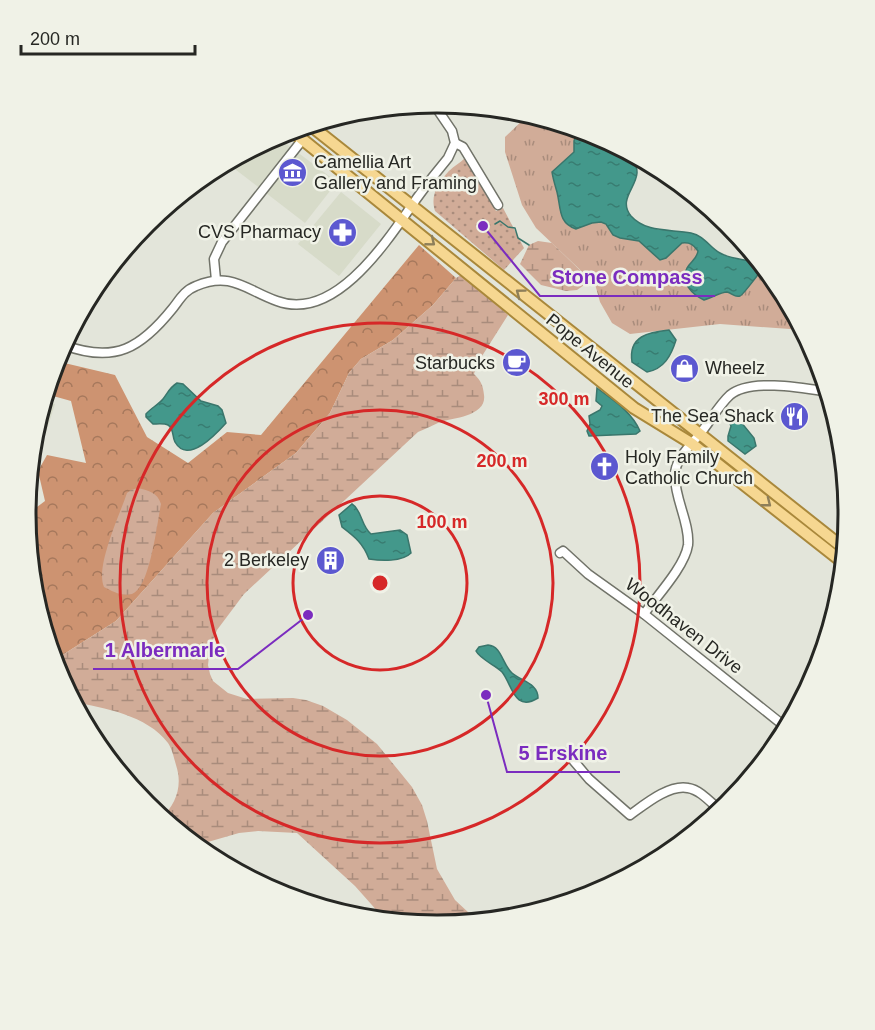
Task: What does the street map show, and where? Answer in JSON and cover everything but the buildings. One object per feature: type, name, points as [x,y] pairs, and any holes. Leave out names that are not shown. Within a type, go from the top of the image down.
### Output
[{"type":"main road","name":"Pope Avenue","points":[[319,132],[838,544]]},
{"type":"main road","name":"Pope Avenue","points":[[303,139],[633,408],[691,443],[837,558]]},
{"type":"main road","points":[[558,346],[570,332]]},
{"type":"street","points":[[73,347],[98,353],[126,350],[157,326],[187,290],[216,280],[236,282],[288,305],[308,303],[339,290],[355,277],[448,158],[454,143],[452,131],[439,113]]},
{"type":"street","points":[[216,280],[214,260],[222,242],[303,139]]},
{"type":"street","points":[[454,143],[463,147],[498,204]]},
{"type":"street","points":[[644,614],[674,573],[688,545],[675,476],[679,461],[691,443],[730,396],[747,387],[774,386],[819,391]]},
{"type":"street","name":"Woodhaven Drive","points":[[560,554],[563,551],[588,574],[644,614],[781,723]]},
{"type":"street","points":[[567,753],[589,779],[630,815],[663,792],[687,787],[714,806]]},
{"type":"shaded area","points":[[286,143],[337,182],[305,223],[234,169]]},
{"type":"shaded area","points":[[341,192],[381,224],[339,276],[298,244]]},
{"type":"shaded area","points":[[52,403],[55,404],[43,441]]},
{"type":"green space","points":[[521,122],[567,135],[611,153],[598,191],[619,225],[695,237],[715,265],[749,262],[771,292],[794,329],[720,324],[630,334],[612,323],[600,302],[595,284],[536,228],[522,205],[505,152],[505,137]]},
{"type":"green space","points":[[465,158],[496,211],[503,208],[524,248],[504,270],[435,211],[434,194],[438,185],[449,171]]},
{"type":"green space","points":[[538,241],[552,243],[587,277],[587,283],[577,290],[566,291],[541,285],[520,264],[529,245]]},
{"type":"green space","points":[[419,245],[456,278],[433,305],[393,340],[361,359],[349,373],[330,413],[296,453],[213,513],[116,621],[62,656],[50,619],[39,567],[36,515],[36,508],[45,501],[38,472],[47,455],[86,463],[71,401],[54,396],[66,363],[115,375],[147,437],[188,463],[227,432],[261,435]]},
{"type":"green space","points":[[463,274],[508,315],[477,364],[474,374],[483,388],[484,402],[475,412],[440,422],[418,432],[244,594],[217,630],[210,647],[208,665],[213,681],[228,693],[247,699],[306,700],[323,706],[347,720],[377,744],[412,787],[422,805],[427,821],[437,869],[455,900],[474,915],[411,916],[378,912],[355,886],[297,833],[258,831],[239,833],[205,843],[193,834],[167,812],[177,794],[179,780],[168,743],[159,733],[137,719],[83,704],[62,656],[116,621],[213,513],[296,453],[330,413],[349,373],[361,359],[393,340],[433,305],[456,278]]},
{"type":"green space","points":[[138,488],[155,494],[161,504],[152,554],[144,580],[132,594],[125,595],[104,587],[103,567],[105,554],[127,493]]},
{"type":"water","points":[[575,138],[591,144],[635,166],[636,178],[626,205],[631,216],[637,221],[651,228],[696,234],[716,251],[748,260],[758,274],[742,295],[737,296],[725,292],[704,300],[696,295],[688,287],[685,278],[685,273],[698,251],[690,244],[682,243],[666,258],[660,260],[639,241],[613,235],[606,224],[601,222],[576,229],[566,223],[561,214],[552,172],[574,152]]},
{"type":"water","points":[[669,330],[676,340],[672,351],[662,365],[647,372],[632,362],[633,346],[637,341],[647,334]]},
{"type":"water","points":[[177,383],[183,384],[201,401],[218,406],[222,410],[226,423],[209,440],[194,449],[181,448],[175,442],[170,426],[153,424],[146,417],[146,414]]},
{"type":"water","points":[[597,388],[627,412],[640,431],[636,434],[589,436],[587,431],[590,424],[589,416],[600,410],[602,406],[596,401]]},
{"type":"water","points":[[728,411],[732,411],[754,438],[756,446],[745,454],[728,441],[731,426],[726,416]]},
{"type":"water","points":[[352,504],[358,510],[365,527],[371,534],[400,530],[407,535],[411,553],[397,559],[369,559],[358,541],[342,527],[339,515]]},
{"type":"water","points":[[493,646],[499,652],[512,673],[535,689],[538,698],[530,702],[519,700],[502,672],[476,651],[479,647]]},
{"type":"waterway","points":[[495,224],[500,221],[508,227],[515,228],[518,238],[529,245]]},
{"type":"place","name":"Camellia Art Gallery and Framing","points":[[293,172]]},
{"type":"place","name":"Stone Compass","points":[[483,226]]},
{"type":"place","name":"CVS Pharmacy","points":[[342,232]]},
{"type":"place","name":"Starbucks","points":[[516,363]]},
{"type":"place","name":"Wheelz","points":[[684,368]]},
{"type":"place","name":"The Sea Shack","points":[[795,416]]},
{"type":"place","name":"Holy Family Catholic Church","points":[[604,467]]},
{"type":"place","name":"2 Berkeley","points":[[330,560]]},
{"type":"place","name":"1 Albermarle","points":[[308,615]]},
{"type":"place","name":"5 Erskine","points":[[486,695]]}]
